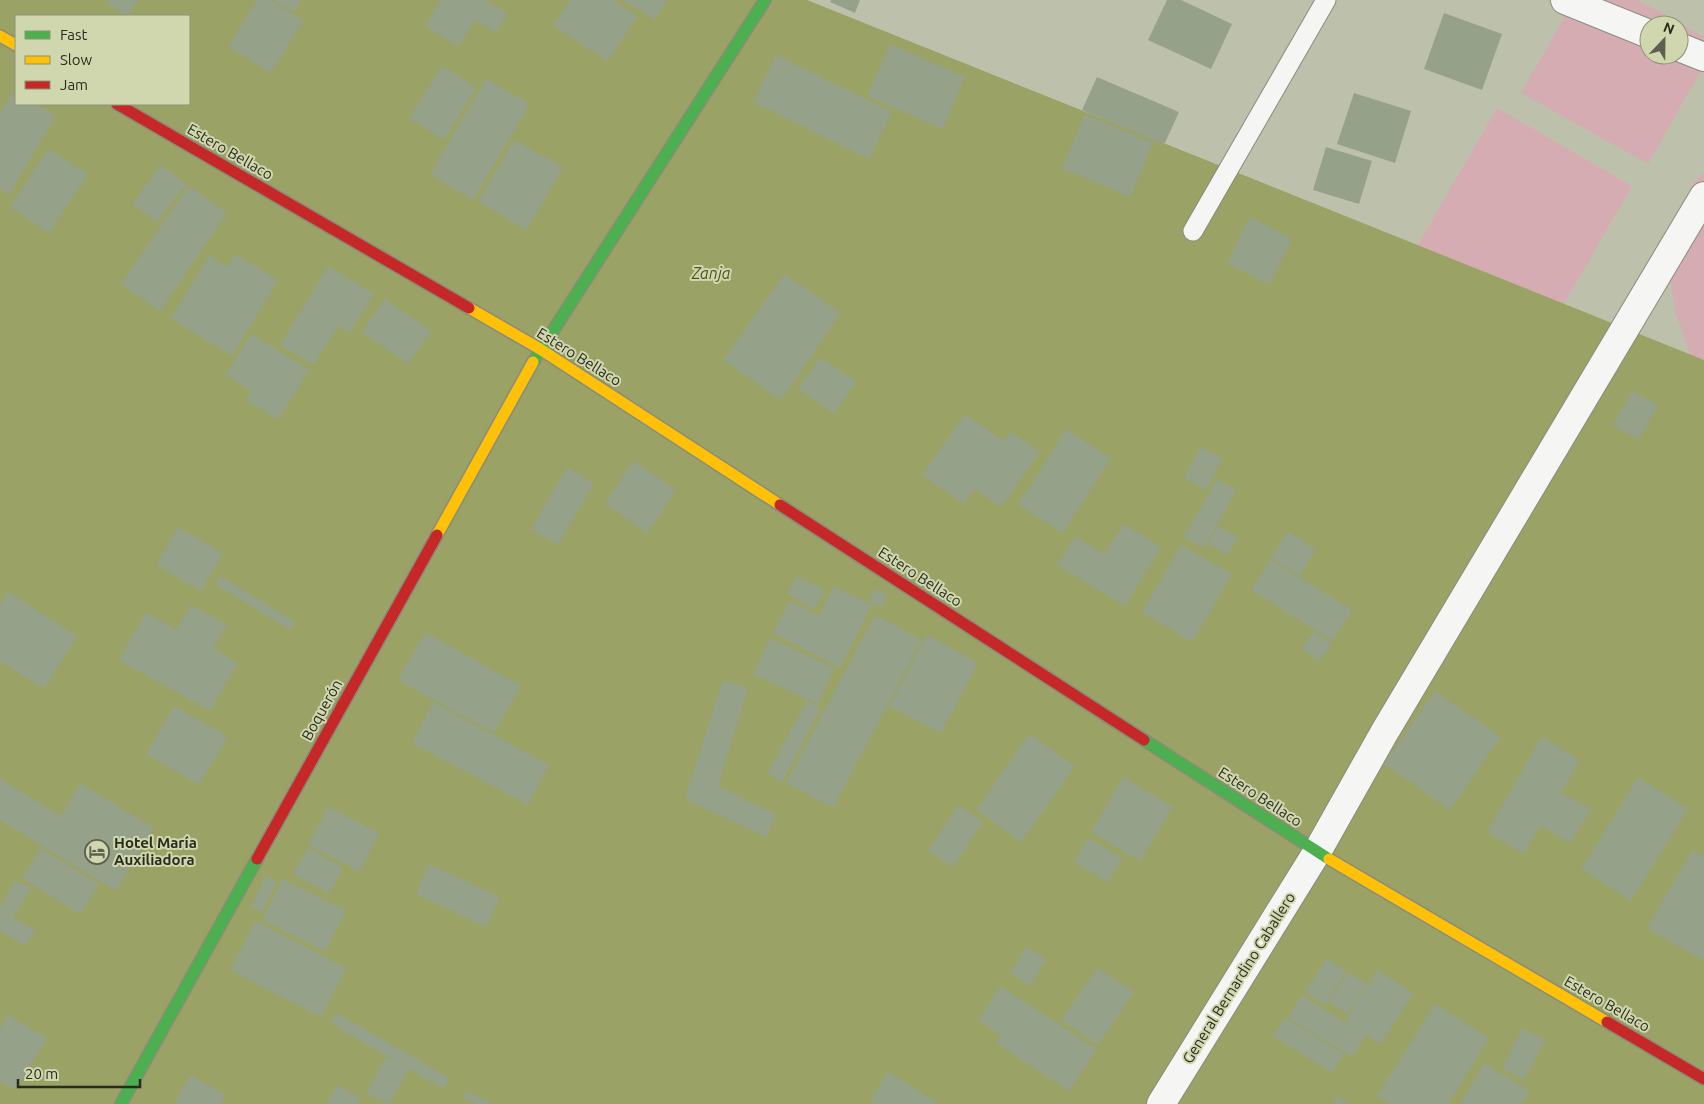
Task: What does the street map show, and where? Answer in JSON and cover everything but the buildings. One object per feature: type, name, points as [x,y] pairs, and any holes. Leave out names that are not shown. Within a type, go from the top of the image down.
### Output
[{"type":"street","name":"Boquerón","points":[[121,1104],[540,349],[553,332],[765,0]]},
{"type":"street","points":[[1565,0],[1639,30]]},
{"type":"street","points":[[0,36],[15,44]]},
{"type":"street","points":[[1689,51],[1704,57]]},
{"type":"street","name":"Estero Bellaco","points":[[119,105],[540,349],[1317,852],[1704,1079]]},
{"type":"street","name":"General Bernardino Caballero","points":[[1160,1104],[1317,852],[1384,733],[1704,196]]},
{"type":"lane","points":[[1193,230],[1326,0]]},
{"type":"shaded area","points":[[1574,0],[1638,0],[1665,15],[1639,15],[1639,65],[1689,65],[1689,29],[1704,37],[1704,65],[1648,164],[1521,93]]},
{"type":"shaded area","points":[[1497,108],[1632,186],[1525,371],[1390,293]]},
{"type":"shaded area","points":[[1704,172],[1704,548],[1697,373],[1675,311],[1665,244],[1693,184]]},
{"type":"water","name":"Zanja","points":[[0,0],[807,0],[1704,360],[1704,1104],[0,1104]]},
{"type":"traffic: fast","points":[[533,362],[765,0]]},
{"type":"traffic: fast","points":[[1144,740],[1329,859]]},
{"type":"traffic: fast","points":[[121,1104],[257,859]]},
{"type":"traffic: slow","points":[[0,36],[15,44]]},
{"type":"traffic: slow","points":[[469,308],[540,349],[780,505]]},
{"type":"traffic: slow","points":[[437,535],[533,362]]},
{"type":"traffic: slow","points":[[1329,859],[1607,1022]]},
{"type":"traffic: jam","points":[[119,105],[469,308]]},
{"type":"traffic: jam","points":[[780,505],[1144,740]]},
{"type":"traffic: jam","points":[[257,859],[437,535]]},
{"type":"traffic: jam","points":[[1607,1022],[1704,1079]]},
{"type":"place","name":"Hotel María Auxiliadora","points":[[97,852]]}]
